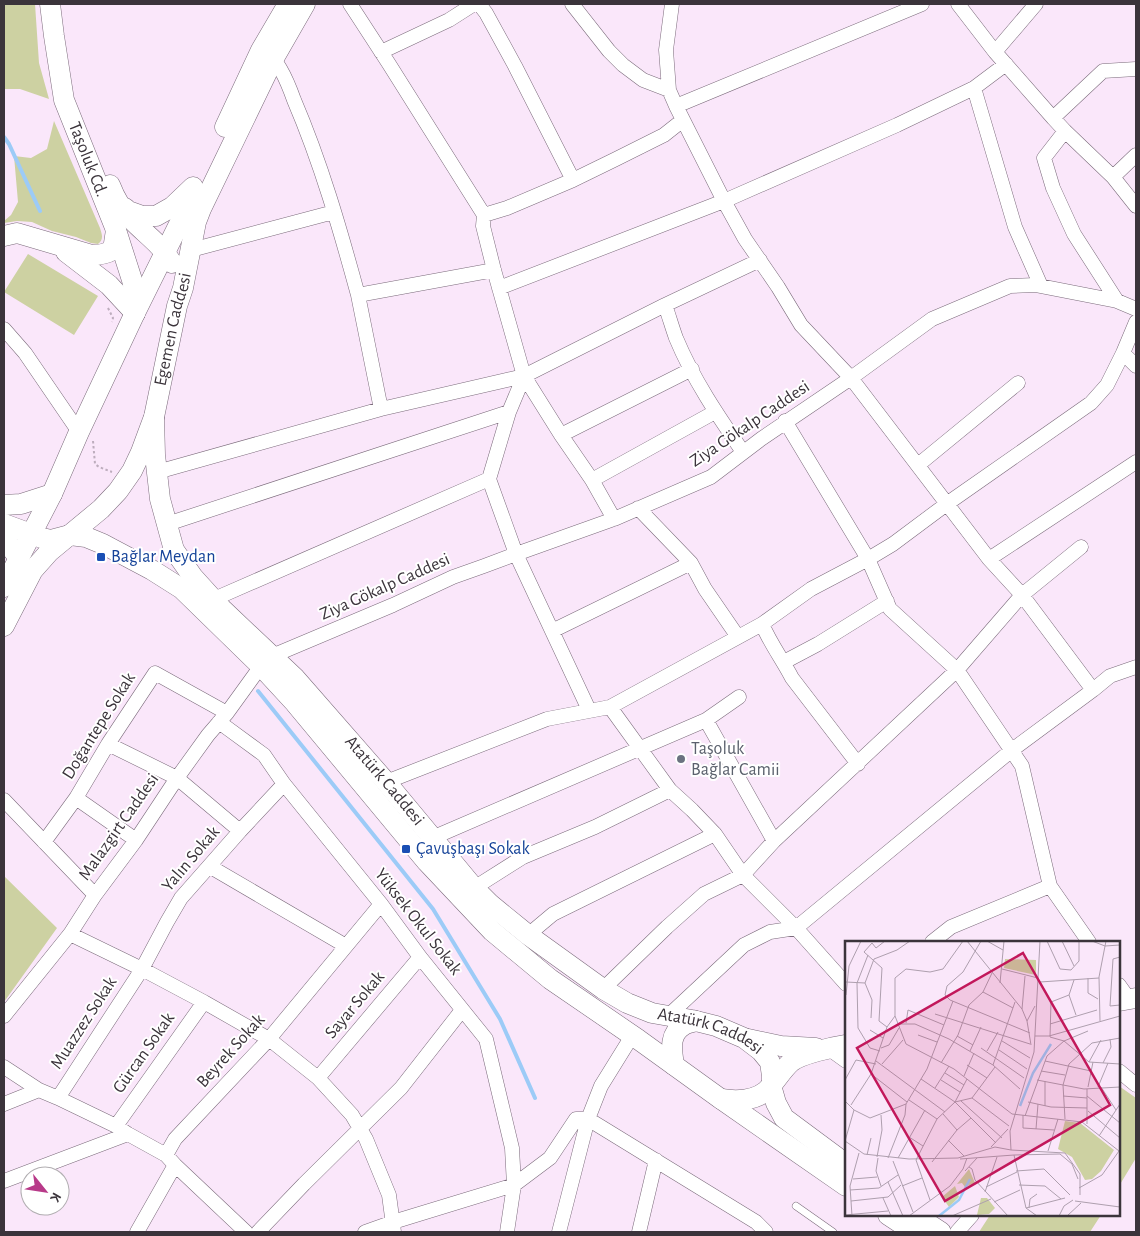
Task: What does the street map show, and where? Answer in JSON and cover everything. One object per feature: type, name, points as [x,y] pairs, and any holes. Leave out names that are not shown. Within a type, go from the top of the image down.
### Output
[{"type":"main road","name":"Taşoluk Cd.","points":[[50,4],[64,100],[116,230],[132,280],[138,307]]},
{"type":"main road","name":"Taşoluk Cd.","points":[[61,4],[67,75],[117,201],[130,218],[166,253],[173,264],[180,297]]},
{"type":"main road","name":"Egemen Caddesi","points":[[4,626],[33,570],[49,552],[101,510],[128,478],[141,452],[154,417],[196,222],[288,4]]},
{"type":"main road","name":"Egemen Caddesi","points":[[4,587],[52,494],[86,435],[138,307],[202,179],[267,54],[305,4]]},
{"type":"main road","points":[[117,201],[128,211],[142,216],[156,216],[172,207],[202,179]]},
{"type":"main road","points":[[4,236],[17,233],[92,255],[114,250],[116,230]]},
{"type":"main road","points":[[59,246],[138,307],[151,296],[180,297]]},
{"type":"main road","name":"Atatürk Caddesi","points":[[154,417],[160,500],[174,550],[193,577],[222,608],[266,661],[295,703],[427,862],[492,931],[550,979],[845,1185]]},
{"type":"main road","points":[[4,505],[21,504],[52,494],[50,511],[54,519],[70,535]]},
{"type":"main road","points":[[4,524],[51,540],[70,535]]},
{"type":"main road","name":"Atatürk Caddesi","points":[[70,535],[86,537],[103,544],[152,570],[182,590],[266,661],[295,678],[386,782],[474,888],[490,904],[528,935],[603,989],[627,1003],[652,1013],[696,1020],[716,1026],[744,1038],[761,1051],[770,1062],[772,1089],[776,1103],[784,1118],[845,1163]]},
{"type":"main road","points":[[4,539],[19,558]]},
{"type":"main road","points":[[674,1066],[671,1048],[673,1038],[683,1025],[696,1020]]},
{"type":"main road","points":[[744,1038],[781,1046],[837,1047]]},
{"type":"main road","points":[[721,1099],[731,1100],[757,1096],[765,1092],[792,1062],[837,1047]]},
{"type":"main road","points":[[890,1216],[914,1232]]},
{"type":"main road","points":[[917,1216],[941,1232]]},
{"type":"street","points":[[350,4],[484,215],[483,226],[524,376],[592,480],[614,519]]},
{"type":"street","points":[[381,52],[449,20],[474,4]]},
{"type":"street","points":[[479,4],[515,66],[573,180]]},
{"type":"street","points":[[572,4],[609,51],[623,65],[643,80],[669,90]]},
{"type":"street","points":[[672,4],[666,50],[669,90],[745,240],[760,260],[801,325],[851,378],[990,559],[1022,595],[1094,690]]},
{"type":"street","points":[[676,106],[922,4]]},
{"type":"street","points":[[958,4],[995,52],[1053,118],[1113,177],[1136,206]]},
{"type":"street","points":[[995,52],[1036,4]]},
{"type":"street","points":[[267,54],[288,85],[304,123],[334,212],[358,295],[381,409]]},
{"type":"street","points":[[499,288],[724,201],[897,125],[974,88],[1006,64]]},
{"type":"street","points":[[1053,118],[1103,71],[1136,69]]},
{"type":"street","points":[[974,88],[1014,227],[1040,286]]},
{"type":"street","points":[[484,215],[507,208],[573,180],[664,135],[683,120]]},
{"type":"street","points":[[1065,131],[1044,158],[1053,188],[1074,234],[1117,301]]},
{"type":"street","points":[[1113,177],[1136,155]]},
{"type":"street","points":[[191,250],[334,212]]},
{"type":"street","points":[[157,472],[381,409],[524,376],[665,304],[760,260]]},
{"type":"street","points":[[358,295],[494,270]]},
{"type":"street","name":"Ziya Gökalp Caddesi","points":[[266,661],[393,605],[453,576],[614,519],[711,477],[743,452],[851,378],[932,319],[1010,286],[1035,285],[1117,301],[1136,309]]},
{"type":"street","points":[[665,304],[676,338],[692,369],[715,412],[743,452]]},
{"type":"street","points":[[386,782],[546,719],[610,707],[762,624],[811,589],[868,560],[1091,403],[1106,385],[1124,353],[1136,322]]},
{"type":"street","points":[[4,329],[25,353],[86,435]]},
{"type":"street","points":[[1124,353],[1136,366]]},
{"type":"street","points":[[561,435],[692,369]]},
{"type":"street","points":[[524,376],[509,412],[489,479],[516,554],[589,710]]},
{"type":"street","points":[[918,465],[1018,383]]},
{"type":"street","points":[[167,524],[509,412]]},
{"type":"street","points":[[592,480],[715,412]]},
{"type":"street","points":[[785,422],[868,560],[890,609],[957,670],[1022,766],[1050,886],[1088,941]]},
{"type":"street","points":[[990,559],[1136,462]]},
{"type":"street","points":[[214,599],[489,479]]},
{"type":"street","points":[[638,508],[691,562],[705,589],[738,637]]},
{"type":"street","points":[[603,989],[666,927],[704,894],[743,875],[774,841],[957,670],[1022,595],[1081,547]]},
{"type":"street","points":[[552,631],[691,562]]},
{"type":"street","points":[[784,662],[818,644],[886,601]]},
{"type":"street","points":[[762,624],[769,640],[792,678],[858,764]]},
{"type":"street","name":"Malazgirt Caddesi","points":[[4,1016],[70,934],[177,778],[266,661]]},
{"type":"street","points":[[668,1016],[744,945],[770,932],[796,928],[1012,750],[1094,690],[1110,676],[1136,668]]},
{"type":"street","name":"Doğantepe Sokak","points":[[44,842],[76,798],[108,744],[155,673],[223,718]]},
{"type":"street","points":[[432,838],[706,720],[739,697]]},
{"type":"street","points":[[610,707],[670,790],[714,834],[743,875],[796,928],[845,983]]},
{"type":"street","name":"Yüksek Okul Sokak","points":[[223,718],[264,755],[284,784],[381,904],[420,957],[486,1039],[512,1148],[514,1185],[507,1232]]},
{"type":"street","points":[[706,720],[774,841]]},
{"type":"street","points":[[108,744],[177,778],[240,831]]},
{"type":"street","name":"Yalın Sokak","points":[[142,969],[166,922],[181,898],[284,784]]},
{"type":"street","points":[[474,888],[523,857],[595,827],[670,790]]},
{"type":"street","points":[[76,798],[136,840]]},
{"type":"street","points":[[4,800],[95,895]]},
{"type":"street","points":[[528,935],[553,914],[714,834]]},
{"type":"street","points":[[209,866],[346,946]]},
{"type":"street","points":[[933,941],[951,927],[1050,886]]},
{"type":"street","name":"Beyrek Sokak","points":[[141,1230],[170,1160],[176,1139],[269,1039],[381,904]]},
{"type":"street","points":[[70,934],[142,969],[269,1039],[318,1078],[352,1115],[366,1140],[389,1195],[394,1227]]},
{"type":"street","name":"Sayar Sokak","points":[[318,1078],[420,957]]},
{"type":"street","name":"Muazzez Sokak","points":[[58,1098],[142,969]]},
{"type":"street","name":"Gürcan Sokak","points":[[116,1126],[204,1002]]},
{"type":"street","points":[[258,1232],[401,1088],[462,1010]]},
{"type":"street","points":[[559,1232],[588,1118],[601,1086],[632,1036]]},
{"type":"street","points":[[837,1047],[845,1060]]},
{"type":"street","points":[[4,1068],[39,1090],[116,1126],[170,1160],[246,1232]]},
{"type":"street","points":[[1120,1073],[1136,1085]]},
{"type":"street","points":[[4,1104],[39,1090]]},
{"type":"street","points":[[365,1232],[394,1227],[514,1185],[550,1158],[576,1119],[588,1118],[756,1222],[766,1232]]},
{"type":"street","points":[[4,1181],[128,1134]]},
{"type":"street","points":[[639,1232],[656,1160]]},
{"type":"street","points":[[957,1232],[971,1216]]},
{"type":"lane","points":[[796,1206],[833,1232]]},
{"type":"path","points":[[107,306],[113,318],[112,323]]},
{"type":"path","points":[[86,435],[95,464],[113,472]]},
{"type":"green space","points":[[4,4],[35,4],[39,63],[49,99],[20,89],[4,89]]},
{"type":"green space","points":[[54,121],[100,228],[102,239],[98,244],[52,231],[32,222],[17,221],[4,223],[18,202],[14,156],[31,158],[47,149]]},
{"type":"green space","points":[[28,254],[98,296],[74,335],[4,292]]},
{"type":"green space","points":[[4,876],[57,928],[4,1002]]},
{"type":"green space","points":[[1120,1087],[1136,1098],[1136,1158],[1120,1184]]},
{"type":"green space","points":[[989,1216],[1100,1216],[1090,1232],[979,1232]]},
{"type":"waterway","points":[[4,137],[40,211]]},
{"type":"waterway","points":[[258,691],[433,909],[500,1019],[535,1098]]},
{"type":"place","name":"Bağlar Meydan","points":[[101,557]]},
{"type":"place","name":"Taşoluk Bağlar Camii","points":[[681,759]]},
{"type":"place","name":"Çavuşbaşı Sokak","points":[[406,849]]}]
